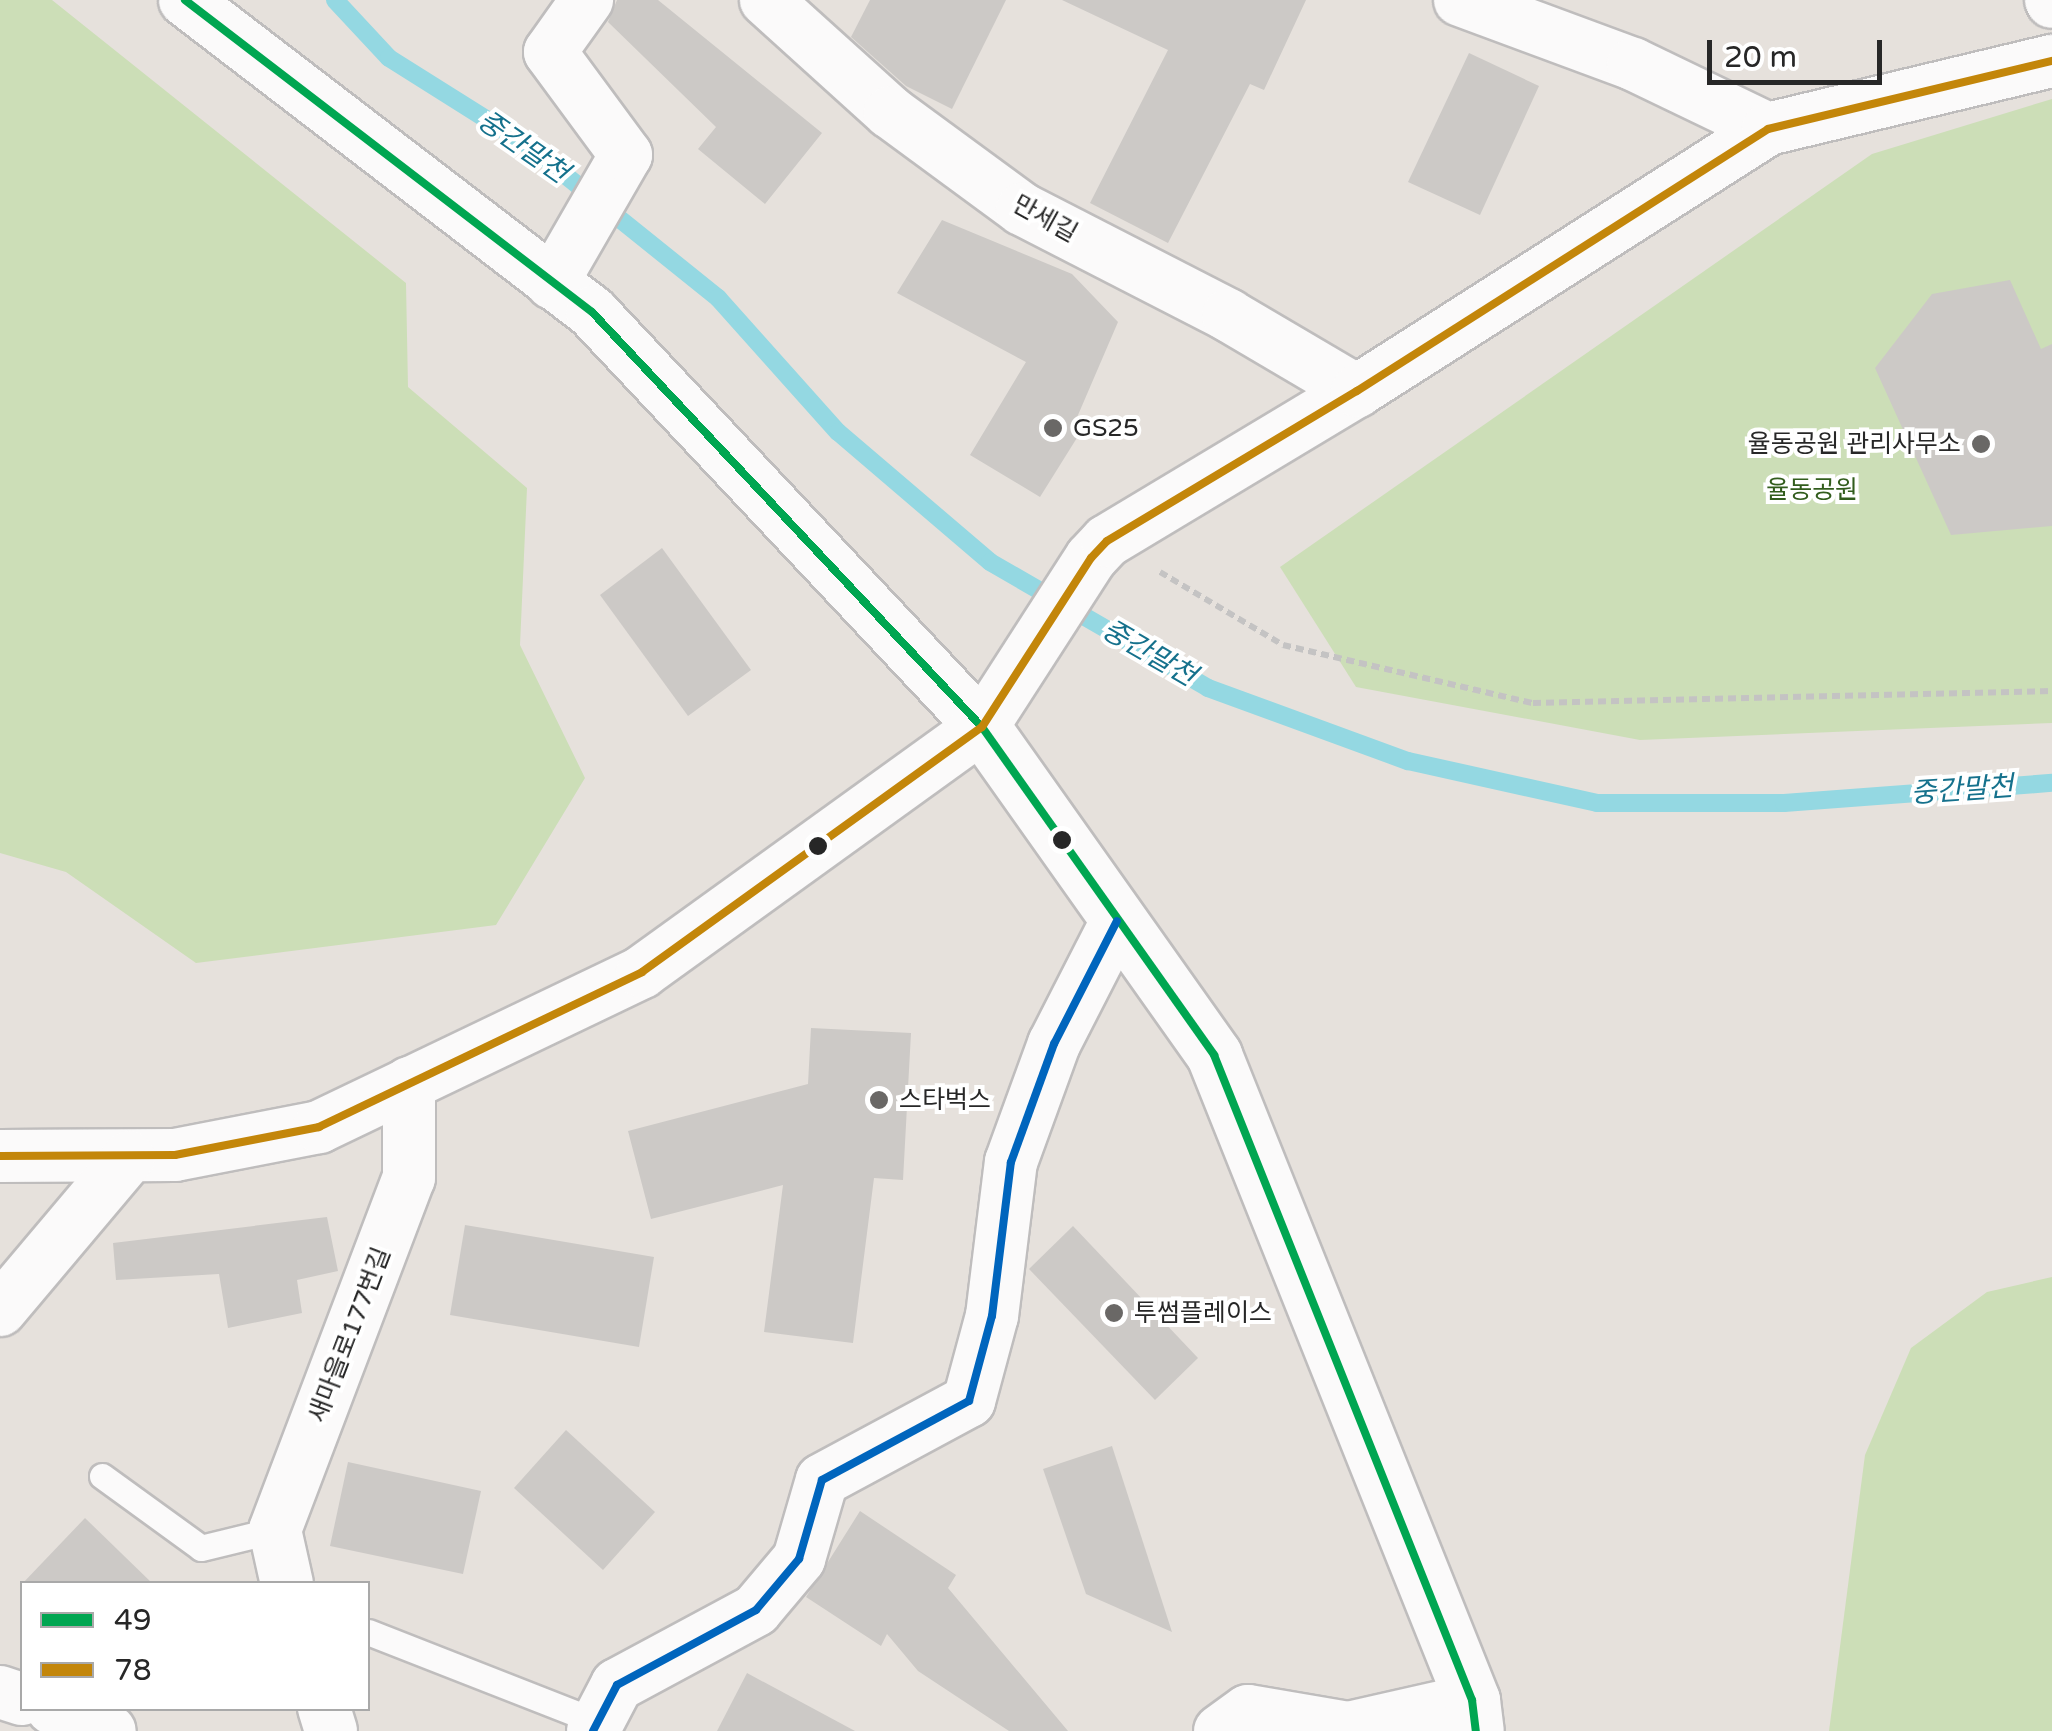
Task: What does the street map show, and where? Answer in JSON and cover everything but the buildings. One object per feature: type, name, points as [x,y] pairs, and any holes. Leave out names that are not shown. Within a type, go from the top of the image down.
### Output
[{"type":"street","points":[[186,0],[592,312],[982,727],[1214,1055],[1474,1716],[1348,1728],[1248,1712],[1220,1731]]},
{"type":"street","points":[[552,283],[626,155],[550,52],[587,0]]},
{"type":"street","name":"만세길","points":[[766,0],[890,112],[1022,209],[1228,314],[1357,391]]},
{"type":"street","points":[[1460,0],[1633,64],[1768,129]]},
{"type":"street","points":[[0,1156],[176,1155],[318,1126],[642,972],[982,727],[1099,550],[1768,129],[2052,61]]},
{"type":"street","points":[[595,1727],[617,1685],[756,1610],[799,1558],[822,1480],[969,1401],[992,1316],[1011,1162],[1054,1044],[1117,921]]},
{"type":"street","name":"새마을로177번길","points":[[275,1530],[409,1178],[408,1082]]},
{"type":"street","points":[[0,1310],[128,1157]]},
{"type":"street","points":[[275,1530],[286,1581]]},
{"type":"street","points":[[60,1711],[110,1731]]},
{"type":"lane","points":[[102,1476],[201,1548],[275,1530]]},
{"type":"lane","points":[[370,1633],[595,1727]]},
{"type":"path","points":[[1099,550],[1283,645],[1534,703],[2052,691]]},
{"type":"green space","points":[[0,0],[52,0],[406,283],[408,387],[527,488],[520,645],[585,778],[496,925],[196,963],[66,872],[0,853]]},
{"type":"green space","name":"율동공원","points":[[2052,99],[2052,723],[1640,740],[1356,687],[1280,567],[1872,154]]},
{"type":"green space","points":[[2052,1277],[2052,1731],[1829,1731],[1865,1455],[1911,1348],[1987,1292]]},
{"type":"waterway","name":"중간말천","points":[[335,0],[389,58],[529,146],[718,298],[838,432],[990,562],[1208,688],[1408,761],[1597,803],[1784,803],[2052,783]]},
{"type":"transit line","name":"49","points":[[185,0],[592,312],[982,727],[1214,1055],[1472,1700],[1476,1731]]},
{"type":"transit line","name":"78","points":[[0,1156],[175,1155],[319,1127],[642,972],[982,727],[1091,558],[1107,541],[1357,391],[1768,129],[2052,61]]},
{"type":"transit line","points":[[593,1731],[617,1685],[756,1610],[799,1559],[822,1480],[969,1401],[992,1316],[1011,1162],[1054,1044],[1117,921]]},
{"type":"place","name":"GS25","points":[[1053,428]]},
{"type":"place","name":"율동공원 관리사무소","points":[[1981,444]]},
{"type":"place","name":"스타벅스","points":[[879,1100]]},
{"type":"place","name":"투썸플레이스","points":[[1114,1313]]}]
